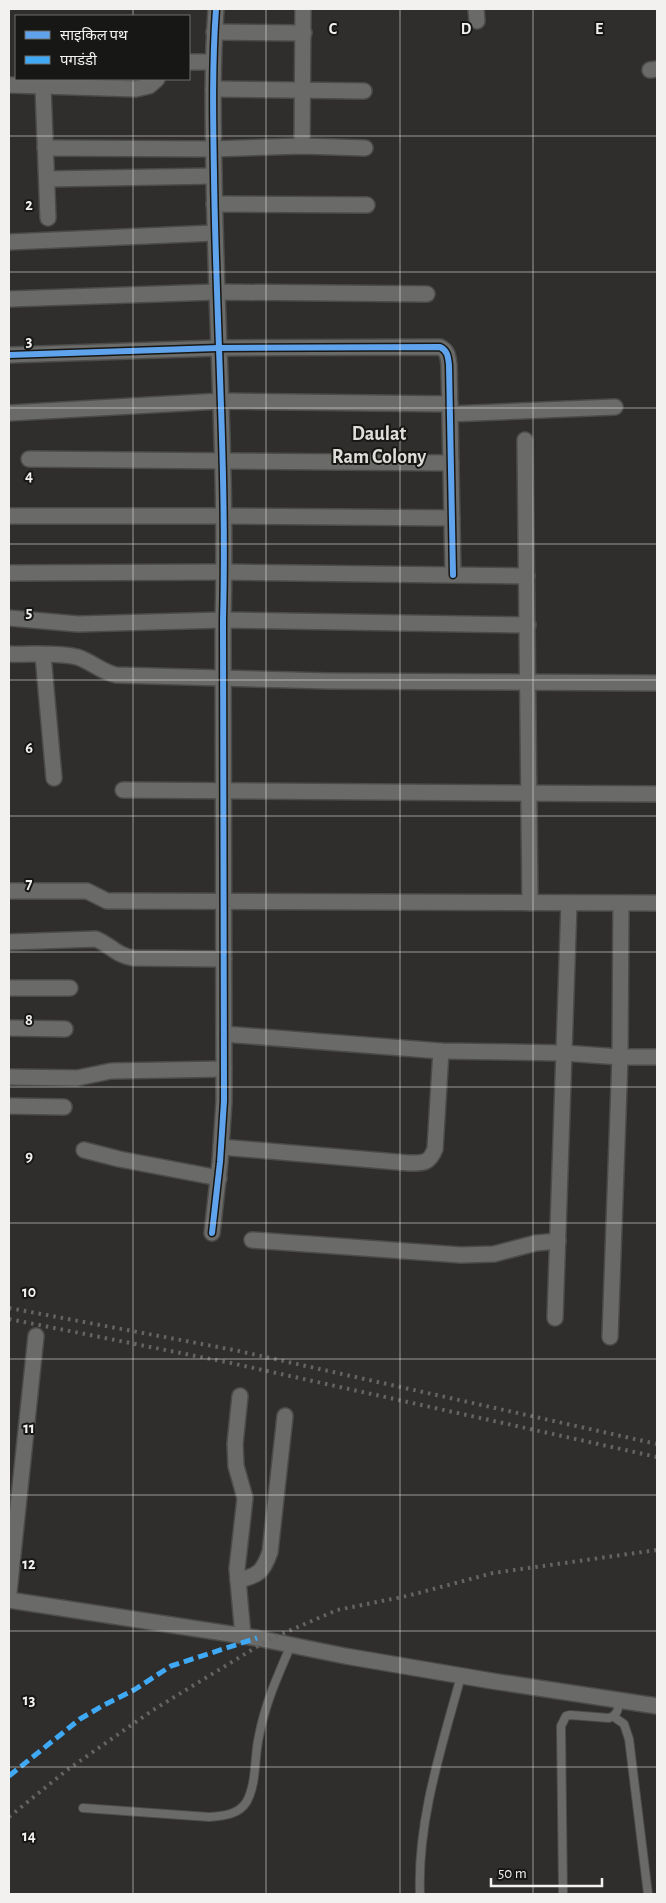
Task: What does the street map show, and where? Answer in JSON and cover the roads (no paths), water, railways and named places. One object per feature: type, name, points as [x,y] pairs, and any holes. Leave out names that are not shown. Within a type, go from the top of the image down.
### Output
[{"type":"street","points":[[212,1232],[219,1178],[224,1069],[224,572],[221,401],[214,233],[212,62],[216,9]]},
{"type":"street","points":[[302,146],[303,9]]},
{"type":"street","points":[[214,32],[304,33]]},
{"type":"street","points":[[190,62],[212,62]]},
{"type":"street","points":[[9,85],[136,88],[149,86],[156,80]]},
{"type":"street","points":[[43,87],[48,218]]},
{"type":"street","points":[[213,88],[364,91]]},
{"type":"street","points":[[45,148],[213,149],[302,146],[365,148]]},
{"type":"street","points":[[47,178],[214,176]]},
{"type":"street","points":[[214,204],[367,205]]},
{"type":"street","points":[[9,242],[214,233]]},
{"type":"street","points":[[9,299],[216,292],[427,294]]},
{"type":"street","points":[[9,356],[218,348],[440,347],[448,355],[454,575]]},
{"type":"street","points":[[9,413],[221,401],[450,409],[615,408]]},
{"type":"street","points":[[525,440],[530,903]]},
{"type":"street","points":[[29,459],[451,463]]},
{"type":"street","points":[[9,516],[452,518]]},
{"type":"street","points":[[9,573],[224,572],[527,576]]},
{"type":"street","points":[[9,618],[78,624],[223,620],[528,624]]},
{"type":"street","points":[[9,654],[79,658],[99,670],[116,675],[329,681],[657,683]]},
{"type":"street","points":[[43,655],[54,778]]},
{"type":"street","points":[[123,790],[657,794]]},
{"type":"street","points":[[9,891],[87,891],[107,900],[118,902],[657,903]]},
{"type":"street","points":[[555,1318],[570,903]]},
{"type":"street","points":[[610,1337],[620,1057],[621,903]]},
{"type":"street","points":[[9,942],[96,939],[121,955],[133,958],[224,959]]},
{"type":"street","points":[[9,988],[70,988]]},
{"type":"street","points":[[9,1028],[64,1029]]},
{"type":"street","points":[[224,1034],[441,1052],[564,1053],[620,1057],[657,1057]]},
{"type":"street","points":[[221,1147],[424,1163],[432,1158],[435,1149],[441,1052]]},
{"type":"street","points":[[9,1078],[76,1078],[111,1071],[224,1069]]},
{"type":"street","points":[[9,1106],[64,1107]]},
{"type":"street","points":[[84,1150],[120,1159],[219,1178]]},
{"type":"street","points":[[252,1240],[461,1255],[494,1254],[536,1243],[558,1240]]},
{"type":"street","points":[[9,1592],[36,1336]]},
{"type":"street","points":[[240,1396],[235,1454],[236,1466],[245,1498],[238,1557],[243,1636]]},
{"type":"street","points":[[238,1580],[252,1577],[262,1571],[270,1552],[285,1416]]},
{"type":"street","points":[[9,1600],[243,1636],[461,1676],[657,1706]]},
{"type":"lane","points":[[83,1808],[209,1817],[227,1816],[237,1811],[246,1802],[252,1787],[258,1737],[267,1704],[291,1645]]},
{"type":"lane","points":[[420,1894],[422,1845],[432,1788],[438,1757],[461,1676]]},
{"type":"lane","points":[[614,1717],[619,1701]]},
{"type":"lane","points":[[563,1894],[560,1726],[566,1716],[570,1715],[614,1717],[624,1724],[629,1739],[648,1894]]},
{"type":"railway","points":[[9,1308],[234,1350],[657,1444]]},
{"type":"railway","points":[[9,1319],[231,1363],[657,1457]]},
{"type":"railway","points":[[9,1817],[67,1770],[153,1710],[268,1640],[337,1610],[407,1596],[493,1573],[657,1550]]},
{"type":"district","name":"Daulat Ram Colony","points":[[379,444]]}]
